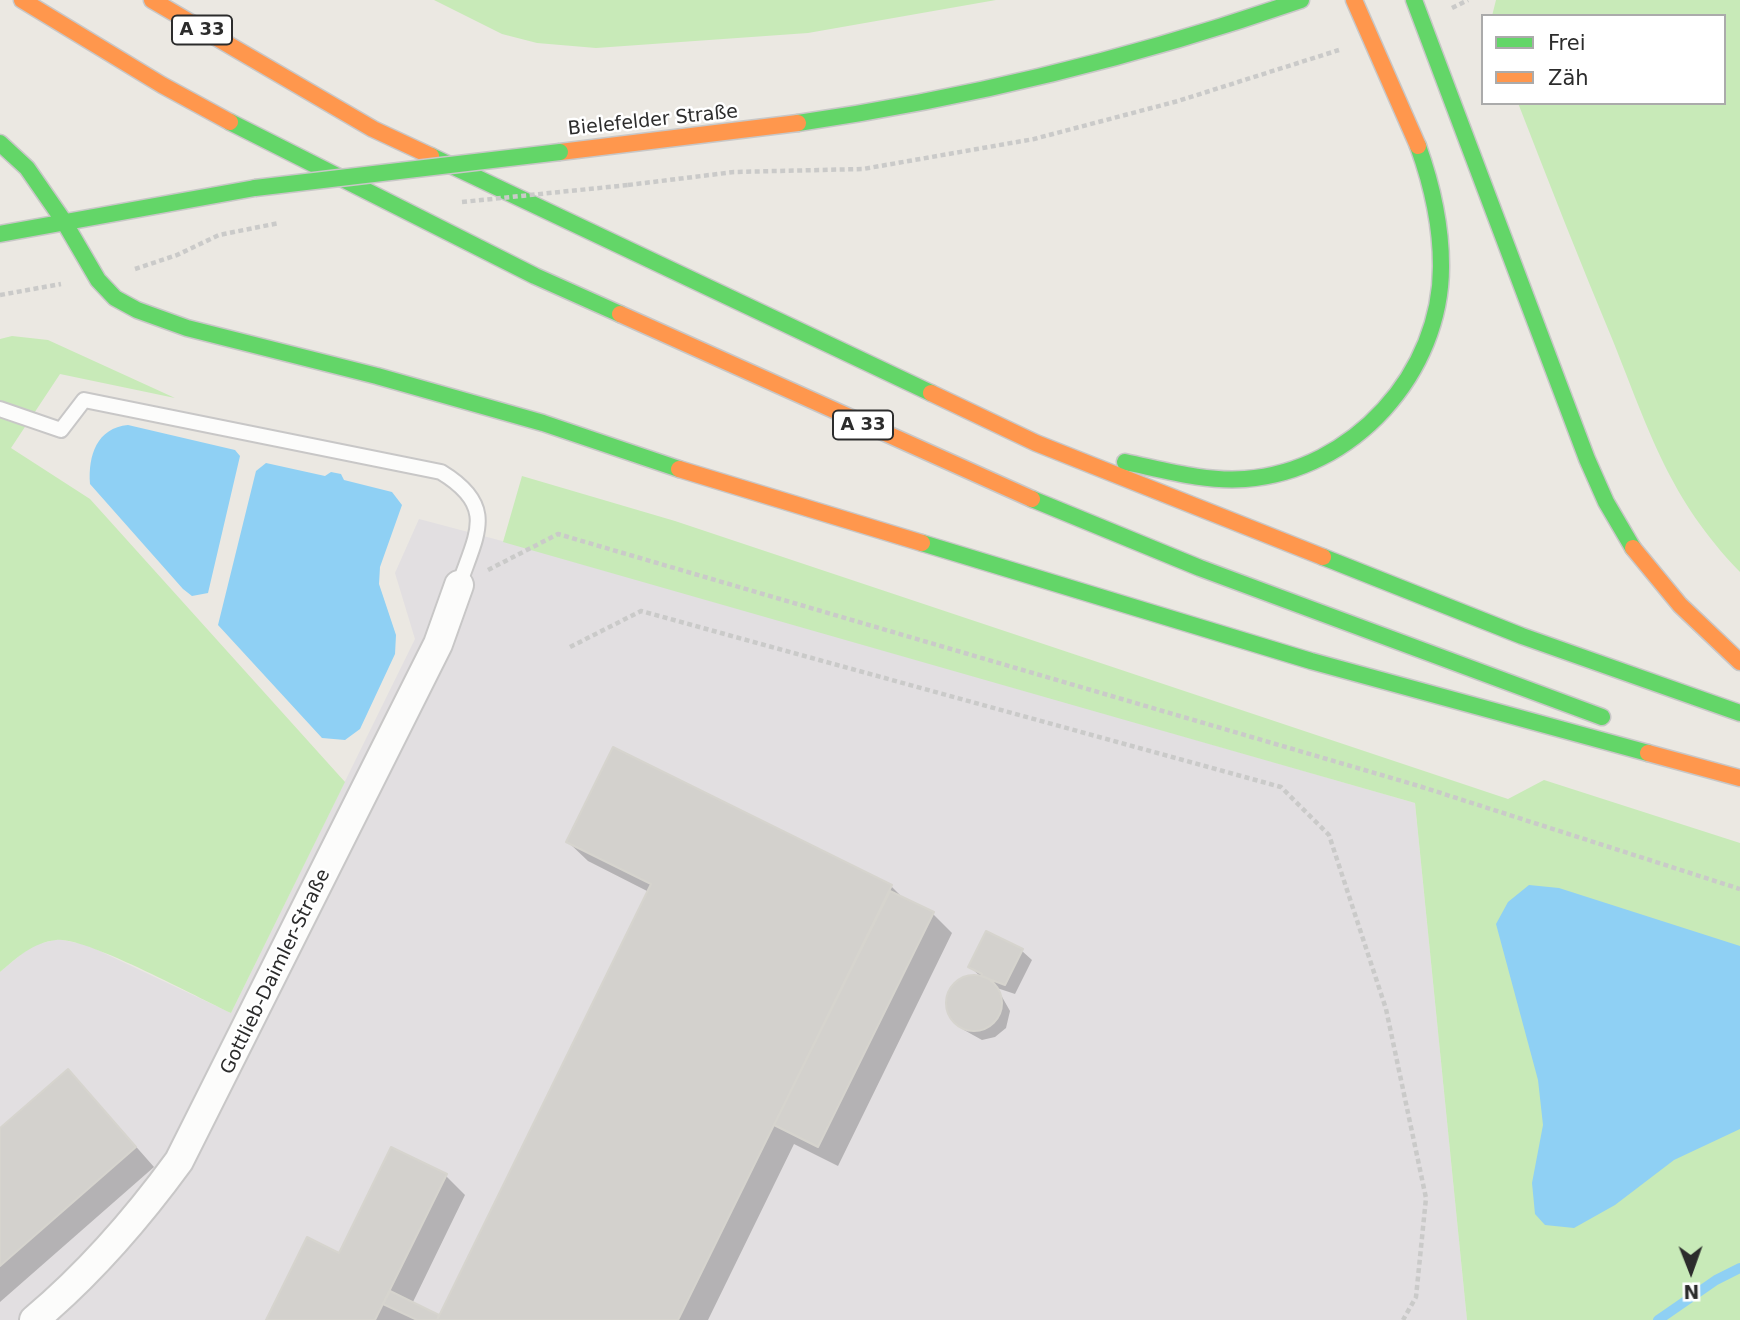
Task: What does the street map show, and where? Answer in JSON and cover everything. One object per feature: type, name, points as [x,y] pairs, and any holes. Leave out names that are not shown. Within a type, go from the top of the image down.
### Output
[{"type":"main road","name":"A 33","points":[[22,0],[162,85],[300,160],[390,206],[597,304],[1058,511],[1200,568],[1611,721]]},
{"type":"main road","name":"A 33","points":[[152,0],[373,129],[1036,443],[1522,636],[1740,713]]},
{"type":"main road","name":"Bielefelder Straße","points":[[0,234],[64,220],[255,187],[790,127],[982,92],[1111,61],[1225,27],[1301,0]]},
{"type":"main road","points":[[1036,443],[1199,477],[1231,480],[1261,477],[1323,457],[1353,440],[1382,413],[1407,381],[1427,347],[1438,310],[1443,266],[1439,220],[1423,158],[1354,0]]},
{"type":"main road","points":[[1414,0],[1434,44],[1512,265],[1605,497],[1628,541],[1658,580],[1686,612],[1740,662]]},
{"type":"main road","points":[[0,143],[27,168],[64,220],[98,280],[115,298],[137,310],[187,328],[377,376],[543,423],[686,471],[1311,661],[1740,778]]},
{"type":"main road","points":[[1663,740],[1740,768]]},
{"type":"street","name":"Gottlieb-Daimler-Straße","points":[[34,1320],[68,1291],[133,1224],[179,1161],[438,644],[459,585]]},
{"type":"lane","points":[[0,409],[61,430],[85,400],[442,472],[464,485],[474,499],[478,513],[474,543],[459,585]]},
{"type":"path","points":[[1456,6],[1468,0]]},
{"type":"path","points":[[449,203],[734,172],[863,169],[1034,139],[1178,101],[1334,51]]},
{"type":"path","points":[[126,272],[177,255],[219,235],[285,222]]},
{"type":"path","points":[[0,295],[65,284]]},
{"type":"path","points":[[459,585],[558,534],[1419,786],[1740,889]]},
{"type":"path","points":[[570,647],[641,611],[1282,787],[1329,835],[1386,1009],[1426,1198],[1416,1297],[1404,1320]]},
{"type":"shaded area","points":[[419,519],[559,556],[1415,803],[1467,1320],[0,1320],[0,972],[31,946],[58,939],[87,945],[231,1013],[415,639],[395,573]]},
{"type":"green space","points":[[434,0],[996,0],[808,33],[596,48],[537,43],[502,34]]},
{"type":"green space","points":[[1496,0],[1740,0],[1740,572],[1695,518],[1664,463],[1638,405],[1519,105],[1726,105],[1726,14],[1492,14]]},
{"type":"green space","points":[[12,336],[48,340],[175,398],[60,374],[11,448],[90,499],[345,782],[231,1013],[115,957],[70,941],[56,940],[40,944],[0,972],[0,339]]},
{"type":"green space","points":[[522,476],[675,521],[1508,799],[1544,780],[1740,843],[1740,1320],[1467,1320],[1415,803],[503,542]]},
{"type":"water","points":[[128,425],[235,450],[240,456],[208,593],[192,596],[183,589],[90,484],[93,453],[102,437],[117,427]]},
{"type":"water","points":[[266,463],[325,476],[331,472],[341,474],[344,480],[392,492],[402,505],[380,567],[379,584],[396,635],[395,654],[360,729],[345,740],[322,738],[218,625],[256,471]]},
{"type":"water","points":[[1529,885],[1559,888],[1740,946],[1740,1129],[1674,1160],[1615,1205],[1574,1228],[1545,1225],[1535,1214],[1532,1183],[1543,1125],[1538,1080],[1496,924],[1508,902]]},
{"type":"building","points":[[613,747],[892,885],[678,1320],[437,1320],[651,884],[566,842]]},
{"type":"building","points":[[890,891],[934,912],[818,1147],[774,1125]]},
{"type":"building","points":[[986,931],[1023,949],[1005,985],[981,976],[982,974],[968,967]]},
{"type":"building","points":[[974,975],[985,977],[994,983],[1000,992],[1000,1014],[994,1023],[985,1029],[974,1031],[963,1029],[954,1023],[948,1014],[946,1003],[948,992],[954,983],[963,977]]},
{"type":"building","points":[[68,1069],[136,1147],[0,1266],[0,1128]]},
{"type":"building","points":[[391,1147],[447,1174],[375,1320],[266,1320],[307,1237],[339,1253]]},
{"type":"building","points":[[390,1291],[439,1315],[437,1320],[417,1320],[383,1304]]},
{"type":"waterway","points":[[1658,1320],[1716,1280],[1740,1268]]},
{"type":"traffic: fast","points":[[798,123],[926,101],[1052,74],[1177,40],[1301,0]]},
{"type":"traffic: fast","points":[[1414,0],[1587,459],[1606,502],[1633,548]]},
{"type":"traffic: fast","points":[[230,122],[535,276],[620,314]]},
{"type":"traffic: fast","points":[[0,143],[27,168],[63,220],[98,280],[115,298],[137,310],[187,328],[377,376],[543,423],[679,469]]},
{"type":"traffic: fast","points":[[1125,462],[1215,479],[1245,479],[1284,472],[1321,457],[1355,436],[1384,410],[1408,378],[1426,343],[1437,305],[1441,265],[1439,234],[1431,190],[1418,146]]},
{"type":"traffic: fast","points":[[255,188],[560,152]]},
{"type":"traffic: fast","points":[[431,156],[931,393]]},
{"type":"traffic: fast","points":[[0,234],[255,188]]},
{"type":"traffic: fast","points":[[1032,499],[1200,568],[1602,717]]},
{"type":"traffic: fast","points":[[922,543],[1311,661],[1648,753]]},
{"type":"traffic: fast","points":[[1323,557],[1522,636],[1740,713]]},
{"type":"traffic: slow","points":[[22,0],[162,85],[230,122]]},
{"type":"traffic: slow","points":[[152,0],[373,129],[431,156]]},
{"type":"traffic: slow","points":[[1354,0],[1418,146]]},
{"type":"traffic: slow","points":[[560,152],[798,123]]},
{"type":"traffic: slow","points":[[620,314],[1032,499]]},
{"type":"traffic: slow","points":[[931,393],[1036,443],[1323,557]]},
{"type":"traffic: slow","points":[[679,469],[922,543]]},
{"type":"traffic: slow","points":[[1633,548],[1680,605],[1740,662]]},
{"type":"traffic: slow","points":[[1648,753],[1740,778]]}]
